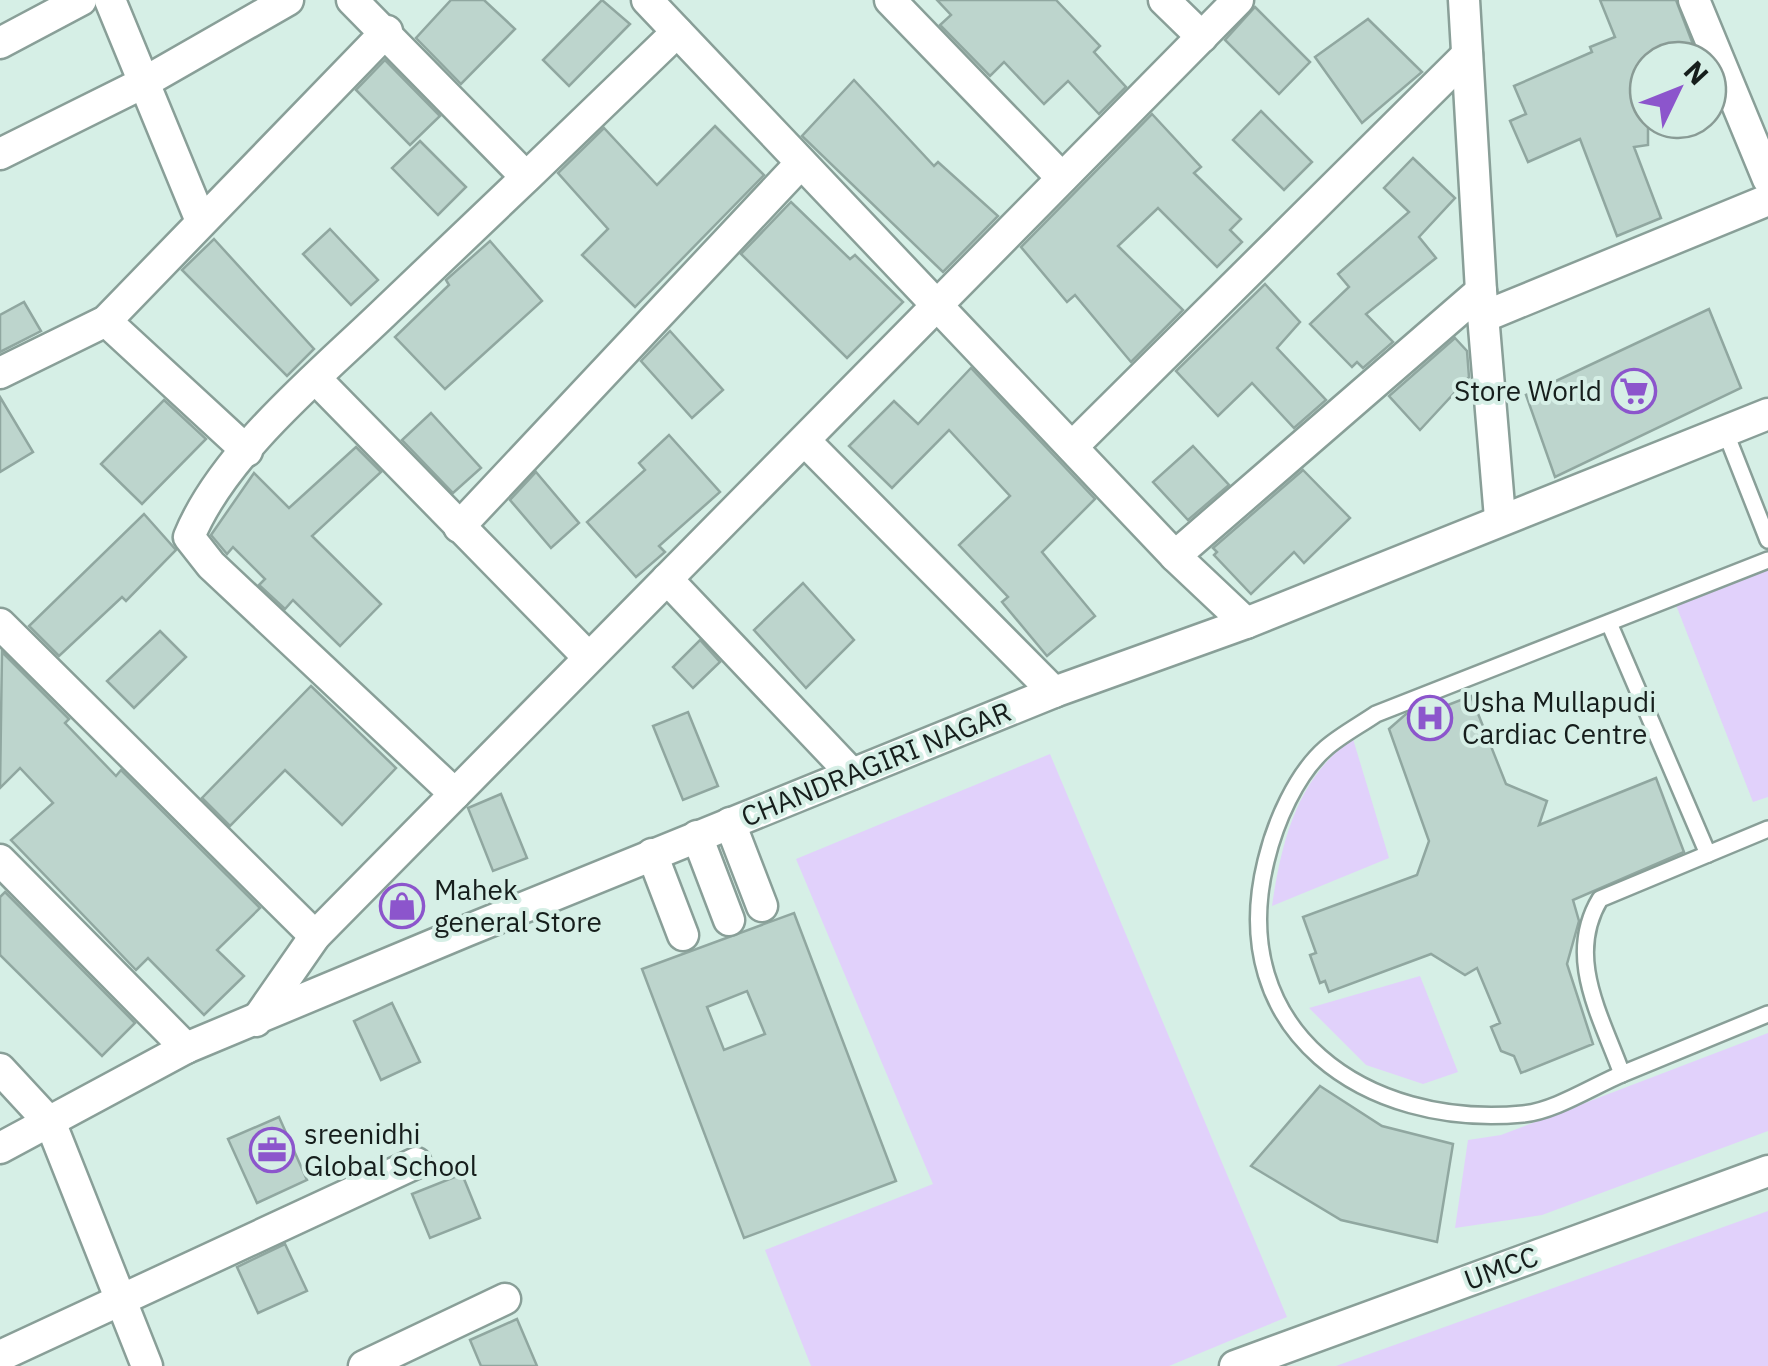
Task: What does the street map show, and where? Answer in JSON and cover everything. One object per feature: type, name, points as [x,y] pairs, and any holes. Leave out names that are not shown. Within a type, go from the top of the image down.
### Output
[{"type":"street","points":[[0,43],[81,0]]},
{"type":"street","points":[[110,0],[201,221]]},
{"type":"street","points":[[0,154],[142,83],[288,0]]},
{"type":"street","points":[[352,0],[526,177]]},
{"type":"street","points":[[647,0],[1176,556],[1246,624]]},
{"type":"street","points":[[890,0],[1062,178]]},
{"type":"street","points":[[1164,0],[1202,37]]},
{"type":"street","points":[[256,1021],[315,936],[1238,0]]},
{"type":"street","points":[[1464,0],[1482,304],[1500,518]]},
{"type":"street","points":[[1694,0],[1768,179]]},
{"type":"street","points":[[0,373],[106,321],[386,31]]},
{"type":"street","points":[[454,794],[211,565],[189,538],[199,512],[247,451],[316,379],[678,32]]},
{"type":"street","points":[[1072,447],[1467,56]]},
{"type":"street","points":[[459,527],[802,162]]},
{"type":"street","points":[[1176,556],[1482,304],[1768,200]]},
{"type":"street","points":[[106,321],[247,451]]},
{"type":"street","points":[[316,379],[588,657]]},
{"type":"street","name":"CHANDRAGIRI NAGAR","points":[[0,1148],[51,1124],[186,1048],[652,854],[1054,692],[1246,624],[1500,518],[1768,414]]},
{"type":"street","points":[[806,440],[1054,692]]},
{"type":"street","points":[[667,579],[852,774]]},
{"type":"street","points":[[0,624],[315,936]]},
{"type":"street","points":[[730,823],[762,906]]},
{"type":"street","points":[[696,836],[729,920]]},
{"type":"street","points":[[652,854],[682,935]]},
{"type":"street","points":[[0,860],[186,1048]]},
{"type":"street","points":[[0,1069],[51,1124],[147,1366]]},
{"type":"street","points":[[0,1356],[416,1163]]},
{"type":"street","name":"UMCC","points":[[1246,1364],[1768,1171]]},
{"type":"street","points":[[364,1366],[505,1299]]},
{"type":"lane","points":[[1725,431],[1768,540]]},
{"type":"lane","points":[[1768,560],[1376,714],[1324,750],[1296,788],[1272,836],[1256,901],[1266,972],[1298,1038],[1356,1086],[1403,1106],[1468,1114],[1528,1114],[1768,1014]]},
{"type":"lane","points":[[1609,623],[1708,854]]},
{"type":"lane","points":[[1622,1074],[1585,973],[1586,922],[1600,899],[1768,829]]},
{"type":"shaded area","points":[[1768,570],[1768,797],[1753,802],[1676,605]]},
{"type":"shaded area","points":[[1353,739],[1389,858],[1272,906],[1287,835],[1305,792],[1318,772]]},
{"type":"shaded area","points":[[1050,754],[1287,1317],[1169,1366],[811,1366],[765,1250],[933,1184],[796,859]]},
{"type":"shaded area","points":[[1420,976],[1458,1072],[1423,1084],[1366,1065],[1309,1008]]},
{"type":"shaded area","points":[[1768,1033],[1768,1131],[1542,1215],[1455,1228],[1468,1140],[1501,1135]]},
{"type":"shaded area","points":[[1768,1211],[1768,1366],[1336,1366]]},
{"type":"building","points":[[451,0],[484,0],[515,29],[461,84],[416,38]]},
{"type":"building","points":[[602,0],[630,24],[569,86],[543,60]]},
{"type":"building","points":[[937,0],[1056,0],[1100,46],[1094,52],[1126,87],[1099,114],[1068,81],[1044,104],[1004,62],[990,76],[940,25],[951,15]]},
{"type":"building","points":[[1600,0],[1676,0],[1691,40],[1628,40],[1628,140],[1648,140],[1648,145],[1634,147],[1661,218],[1617,236],[1580,139],[1528,162],[1510,121],[1526,114],[1514,86],[1592,52],[1590,47],[1615,37]]},
{"type":"building","points":[[1255,7],[1310,62],[1279,94],[1225,40]]},
{"type":"building","points":[[1368,19],[1422,72],[1362,123],[1315,57]]},
{"type":"building","points":[[385,60],[440,116],[410,145],[356,90]]},
{"type":"building","points":[[854,80],[934,166],[938,162],[998,216],[943,272],[802,136]]},
{"type":"building","points":[[1261,111],[1312,162],[1284,190],[1233,140]]},
{"type":"building","points":[[1152,114],[1201,167],[1194,173],[1241,219],[1230,230],[1242,242],[1217,267],[1158,208],[1118,246],[1183,310],[1131,362],[1075,295],[1067,302],[1021,247]]},
{"type":"building","points":[[715,126],[764,175],[635,307],[582,255],[608,229],[558,173],[604,128],[657,185]]},
{"type":"building","points":[[420,141],[466,187],[438,215],[392,168]]},
{"type":"building","points":[[1413,158],[1455,198],[1419,237],[1436,258],[1366,314],[1393,342],[1363,368],[1357,362],[1352,367],[1310,324],[1349,287],[1338,274],[1409,212],[1384,188]]},
{"type":"building","points":[[791,202],[850,259],[855,255],[903,302],[847,358],[741,254]]},
{"type":"building","points":[[330,229],[378,280],[351,305],[303,254]]},
{"type":"building","points":[[214,239],[314,349],[287,376],[182,270]]},
{"type":"building","points":[[490,241],[542,301],[445,389],[395,337],[449,285],[446,280]]},
{"type":"building","points":[[1265,284],[1300,322],[1277,348],[1326,400],[1294,428],[1252,383],[1218,416],[1176,371]]},
{"type":"building","points":[[24,302],[41,331],[0,352],[0,315]]},
{"type":"building","name":"Store World","points":[[1709,309],[1741,388],[1555,477],[1526,395]]},
{"type":"building","points":[[670,331],[723,390],[692,418],[641,361]]},
{"type":"building","points":[[1455,338],[1467,351],[1469,377],[1420,430],[1389,396]]},
{"type":"building","points":[[971,368],[1095,499],[1042,552],[1095,616],[1047,656],[1002,602],[1008,597],[959,545],[1010,496],[949,430],[892,488],[849,446],[894,401],[918,424]]},
{"type":"building","points":[[0,397],[33,452],[0,472]]},
{"type":"building","points":[[164,400],[206,439],[142,504],[101,464]]},
{"type":"building","points":[[431,413],[481,468],[453,493],[402,440]]},
{"type":"building","points":[[669,435],[720,492],[659,546],[665,552],[636,577],[587,522],[645,470],[639,463]]},
{"type":"building","points":[[1193,446],[1229,485],[1188,520],[1153,482]]},
{"type":"building","points":[[356,447],[381,472],[312,536],[381,604],[340,646],[293,600],[285,609],[259,585],[265,579],[233,547],[227,554],[211,535],[254,473],[289,508]]},
{"type":"building","points":[[1303,470],[1350,518],[1304,563],[1294,552],[1251,594],[1214,555],[1217,552],[1213,548]]},
{"type":"building","points":[[536,472],[579,523],[551,548],[510,500]]},
{"type":"building","points":[[144,514],[176,550],[126,601],[122,597],[59,656],[29,626]]},
{"type":"building","points":[[803,583],[854,640],[806,688],[754,630]]},
{"type":"building","points":[[160,631],[186,657],[134,708],[107,681]]},
{"type":"building","points":[[700,640],[720,662],[693,688],[673,667]]},
{"type":"building","points":[[2,652],[69,719],[65,723],[116,776],[121,770],[260,908],[217,950],[244,976],[204,1015],[148,958],[136,970],[11,840],[53,803],[20,768],[0,788]]},
{"type":"building","points":[[311,686],[396,768],[342,825],[285,770],[230,826],[202,798]]},
{"type":"building","points":[[1471,696],[1506,784],[1547,801],[1539,825],[1656,778],[1684,852],[1573,900],[1579,921],[1567,964],[1593,1044],[1521,1073],[1514,1056],[1501,1051],[1491,1027],[1500,1023],[1477,968],[1465,975],[1431,954],[1329,992],[1325,981],[1320,983],[1310,955],[1316,953],[1303,917],[1417,875],[1429,841],[1389,729],[1406,714],[1438,702],[1440,708]]},
{"type":"building","points":[[688,712],[718,786],[683,800],[653,726]]},
{"type":"building","points":[[501,794],[527,858],[493,871],[468,808]]},
{"type":"building","points":[[5,892],[135,1023],[102,1056],[0,955],[0,897]]},
{"type":"building","points":[[794,913],[896,1181],[744,1238],[642,969]],"holes":[[[747,991],[765,1034],[724,1050],[707,1007]]]},
{"type":"building","points":[[392,1003],[420,1062],[381,1080],[354,1021]]},
{"type":"building","points":[[1320,1086],[1382,1126],[1453,1144],[1437,1242],[1341,1220],[1251,1166]]},
{"type":"building","points":[[279,1117],[307,1180],[257,1203],[228,1139]]},
{"type":"building","points":[[462,1174],[480,1218],[430,1238],[412,1194]]},
{"type":"building","points":[[285,1244],[307,1291],[258,1313],[237,1267]]},
{"type":"building","points":[[517,1319],[537,1366],[481,1366],[470,1340]]},
{"type":"place","name":"Store World","points":[[1634,391]]},
{"type":"place","name":"Usha Mullapudi Cardiac Centre","points":[[1430,718]]},
{"type":"place","name":"Mahek general Store","points":[[402,906]]},
{"type":"place","name":"sreenidhi Global School","points":[[272,1150]]}]
